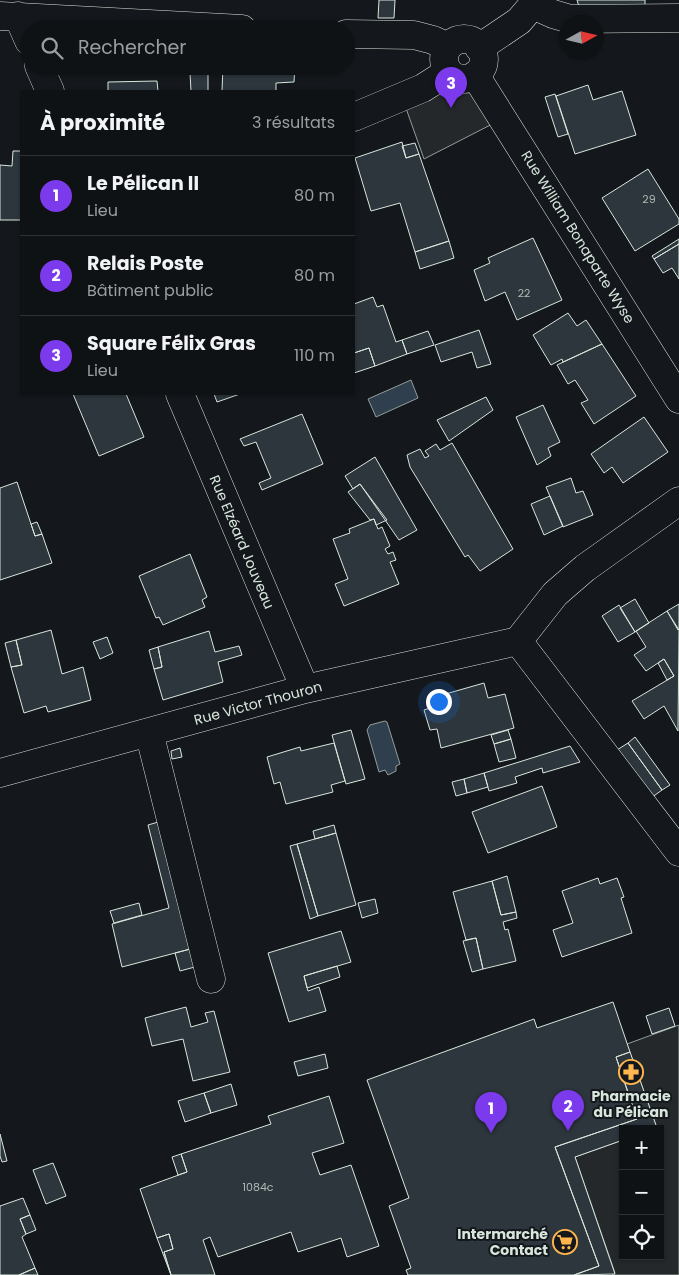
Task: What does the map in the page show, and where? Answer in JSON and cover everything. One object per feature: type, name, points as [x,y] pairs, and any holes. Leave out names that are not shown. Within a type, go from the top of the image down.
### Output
[{"type":"street","points":[[479,48],[519,20],[535,3],[553,14],[570,19],[679,18]]},
{"type":"street","points":[[9,16],[81,20]]},
{"type":"street","points":[[9,16],[20,30]]},
{"type":"street","points":[[355,34],[414,35],[434,40],[448,60],[460,78],[466,79],[475,74],[482,68],[483,62],[483,55],[479,48],[471,41],[459,40],[448,60],[423,88],[355,117]]},
{"type":"street","name":"Rue William Bonaparte Wyse","points":[[475,74],[679,399]]},
{"type":"street","points":[[43,75],[50,90]]},
{"type":"street","name":"Rue Elzéard Jouveau","points":[[180,395],[305,690]]},
{"type":"street","points":[[679,501],[585,568],[556,594],[518,640],[679,852]]},
{"type":"street","name":"Rue Victor Thouron","points":[[0,773],[305,690],[518,640]]},
{"type":"street","points":[[149,732],[211,979]]},
{"type":"shaded area","points":[[460,79],[466,79],[504,118],[424,159],[402,97]]},
{"type":"shaded area","points":[[679,1025],[679,1275],[612,1275],[615,1273],[575,1157],[619,1141],[619,1260],[664,1260],[664,1125],[656,1125],[627,1044]]},
{"type":"water","points":[[411,380],[418,398],[376,417],[368,399]]},
{"type":"water","points":[[387,722],[400,764],[396,766],[396,771],[388,775],[385,770],[379,772],[367,730],[370,725]]},
{"type":"building","points":[[379,0],[395,0],[394,18],[378,18]]},
{"type":"building","points":[[577,0],[645,0],[645,9],[580,10]]},
{"type":"building","points":[[190,75],[208,75],[208,90],[191,90]]},
{"type":"building","points":[[223,75],[294,75],[294,82],[276,83],[276,90],[222,90]]},
{"type":"building","points":[[157,81],[158,90],[108,90],[108,82]]},
{"type":"building","points":[[588,85],[593,100],[622,91],[636,135],[575,154],[556,96]]},
{"type":"building","points":[[555,94],[568,134],[558,137],[545,97]]},
{"type":"building","points":[[402,142],[406,158],[419,154],[449,241],[415,252],[400,203],[371,211],[355,158]]},
{"type":"building","points":[[415,143],[419,154],[406,158],[402,146]]},
{"type":"building","points":[[13,151],[20,151],[20,220],[0,220],[0,165],[12,166]]},
{"type":"building","points":[[648,169],[679,219],[679,224],[635,251],[602,198]]},
{"type":"building","points":[[533,238],[562,300],[517,320],[505,292],[485,301],[474,270],[490,263],[488,258]]},
{"type":"building","points":[[679,239],[679,244],[654,259],[652,256]]},
{"type":"building","points":[[449,241],[454,258],[420,269],[415,252]]},
{"type":"building","points":[[679,244],[679,279],[672,268],[663,273],[654,259]]},
{"type":"building","points":[[373,297],[377,307],[383,305],[396,342],[402,340],[407,354],[375,366],[369,348],[355,353],[355,304]]},
{"type":"building","points":[[568,313],[577,326],[586,320],[602,344],[563,362],[562,359],[551,365],[533,335]]},
{"type":"building","points":[[479,330],[491,364],[477,368],[472,352],[441,362],[435,345]]},
{"type":"building","points":[[428,331],[434,345],[407,354],[402,340]]},
{"type":"building","points":[[602,344],[636,396],[594,424],[581,403],[588,400],[575,380],[568,384],[557,365]]},
{"type":"building","points":[[369,348],[375,366],[355,373],[355,353]]},
{"type":"building","points":[[73,395],[126,395],[144,437],[99,456]]},
{"type":"building","points":[[214,395],[237,395],[217,402]]},
{"type":"building","points":[[486,397],[493,410],[449,441],[437,420]]},
{"type":"building","points":[[543,405],[560,442],[548,448],[551,456],[537,465],[516,417]]},
{"type":"building","points":[[302,414],[323,464],[262,490],[259,483],[271,478],[256,442],[244,446],[240,439]]},
{"type":"building","points":[[644,417],[668,452],[623,483],[612,467],[604,473],[591,454]]},
{"type":"building","points":[[452,443],[513,549],[480,571],[468,555],[465,557],[410,467],[407,455],[420,449],[425,458],[429,456],[425,451],[436,444],[440,450]]},
{"type":"building","points":[[375,457],[417,530],[399,540],[360,484],[353,489],[345,476]]},
{"type":"building","points":[[571,478],[576,493],[583,491],[593,515],[563,527],[546,487]]},
{"type":"building","points":[[17,482],[35,536],[42,534],[52,563],[0,580],[0,488]]},
{"type":"building","points":[[360,484],[387,520],[376,525],[374,519],[370,520],[348,492]]},
{"type":"building","points":[[550,496],[563,526],[544,535],[531,504]]},
{"type":"building","points":[[374,519],[378,529],[382,527],[390,546],[385,549],[388,554],[393,552],[396,560],[390,562],[399,584],[344,606],[335,584],[348,579],[333,539],[350,533],[349,529]]},
{"type":"building","points":[[37,522],[42,534],[35,536],[31,524]]},
{"type":"building","points":[[190,554],[207,597],[202,600],[205,607],[163,625],[159,617],[156,618],[139,576]]},
{"type":"building","points":[[635,599],[649,623],[635,632],[620,608]]},
{"type":"building","points":[[679,604],[679,629],[678,630],[667,611]]},
{"type":"building","points":[[619,605],[635,632],[618,642],[602,616]]},
{"type":"building","points":[[667,611],[679,630],[678,731],[664,706],[644,719],[632,701],[674,676],[664,659],[646,671],[634,655],[646,647],[636,631]]},
{"type":"building","points":[[51,630],[62,674],[83,667],[91,700],[48,712],[46,706],[24,713],[11,667],[22,665],[16,640]]},
{"type":"building","points":[[209,631],[215,652],[239,646],[242,655],[218,662],[223,682],[163,700],[154,669],[162,667],[158,647]]},
{"type":"building","points":[[107,637],[113,653],[100,659],[93,642]]},
{"type":"building","points":[[16,640],[22,665],[11,667],[5,643]]},
{"type":"building","points":[[158,647],[162,667],[154,669],[149,650]]},
{"type":"building","points":[[664,659],[674,676],[667,680],[658,663]]},
{"type":"building","points":[[484,683],[488,698],[505,694],[514,728],[441,748],[437,729],[430,730],[424,710],[430,708],[428,699]]},
{"type":"building","points":[[351,730],[365,779],[346,784],[332,735]]},
{"type":"building","points":[[508,730],[511,739],[494,744],[491,735]]},
{"type":"building","points":[[635,737],[670,785],[662,790],[628,743]]},
{"type":"building","points":[[511,739],[516,758],[499,762],[494,744]]},
{"type":"building","points":[[334,743],[345,781],[331,785],[333,792],[286,804],[280,782],[274,784],[267,757],[300,747],[301,751]]},
{"type":"building","points":[[628,743],[662,790],[651,798],[617,750]]},
{"type":"building","points":[[570,746],[580,762],[543,773],[542,768],[515,777],[517,783],[489,791],[484,773]]},
{"type":"building","points":[[180,748],[182,757],[172,759],[171,751]]},
{"type":"building","points":[[484,773],[488,787],[467,793],[464,779]]},
{"type":"building","points":[[464,779],[467,793],[456,796],[452,782]]},
{"type":"building","points":[[542,786],[557,827],[488,853],[472,812]]},
{"type":"building","points":[[165,820],[198,947],[122,967],[112,924],[169,908],[148,825]]},
{"type":"building","points":[[334,825],[336,833],[315,839],[313,831]]},
{"type":"building","points":[[336,833],[356,905],[318,916],[297,844]]},
{"type":"building","points":[[297,844],[318,916],[310,919],[290,846]]},
{"type":"building","points":[[507,876],[516,912],[501,915],[492,881]]},
{"type":"building","points":[[598,878],[600,884],[617,878],[624,897],[621,898],[632,933],[562,957],[553,930],[573,923],[562,891]]},
{"type":"building","points":[[492,881],[501,915],[516,912],[517,918],[503,922],[505,930],[508,929],[516,961],[483,969],[476,938],[466,940],[453,892]]},
{"type":"building","points":[[375,899],[378,913],[362,918],[358,903]]},
{"type":"building","points":[[139,903],[142,915],[114,923],[110,911]]},
{"type":"building","points":[[341,931],[351,962],[304,976],[308,991],[319,987],[326,1011],[289,1022],[268,953]]},
{"type":"building","points":[[476,938],[483,969],[472,972],[463,941]]},
{"type":"building","points":[[198,947],[202,965],[180,971],[175,953]]},
{"type":"building","points":[[337,966],[340,977],[307,988],[304,976]]},
{"type":"building","points":[[613,1002],[630,1052],[616,1057],[637,1119],[555,1147],[599,1266],[574,1275],[408,1275],[406,1270],[411,1268],[389,1206],[409,1198],[367,1080],[534,1019],[537,1028]]},
{"type":"building","points":[[186,1007],[191,1027],[208,1022],[205,1013],[214,1011],[230,1072],[193,1081],[183,1039],[152,1046],[145,1018]]},
{"type":"building","points":[[669,1008],[675,1026],[652,1034],[646,1016]]},
{"type":"building","points":[[630,1052],[656,1125],[619,1125],[637,1119],[616,1057]]},
{"type":"building","points":[[325,1054],[328,1068],[298,1076],[294,1062]]},
{"type":"building","points":[[231,1084],[237,1105],[211,1113],[204,1093]]},
{"type":"building","points":[[204,1093],[211,1113],[185,1122],[178,1101]]},
{"type":"building","points":[[329,1096],[344,1143],[312,1153],[320,1175],[351,1165],[379,1246],[347,1257],[341,1238],[298,1252],[291,1232],[218,1257],[210,1237],[203,1240],[215,1275],[171,1275],[164,1252],[173,1249],[169,1234],[157,1238],[140,1189],[187,1172],[181,1154],[271,1124],[268,1116]]},
{"type":"building","points":[[619,1125],[619,1141],[575,1157],[615,1274],[574,1275],[599,1266],[555,1147]]},
{"type":"building","points":[[0,1134],[7,1161],[2,1162],[0,1156]]},
{"type":"building","points":[[181,1154],[187,1172],[178,1175],[172,1157]]},
{"type":"building","points":[[53,1163],[66,1196],[46,1204],[33,1170]]},
{"type":"building","points":[[23,1198],[30,1215],[20,1219],[26,1234],[22,1237],[35,1268],[19,1275],[0,1275],[0,1206]]},
{"type":"building","points":[[30,1215],[36,1230],[26,1234],[20,1219]]},
{"type":"building","points":[[169,1234],[173,1249],[164,1252],[171,1275],[157,1238]]},
{"type":"building","points":[[35,1268],[38,1275],[19,1275]]},
{"type":"place","name":"Square Félix Gras","points":[[451,108]]},
{"type":"place","name":"Pharmacie du Pélican","points":[[631,1072]]},
{"type":"place","name":"Relais Poste","points":[[568,1131]]},
{"type":"place","name":"Le Pélican II","points":[[491,1133]]},
{"type":"place","name":"Intermarché Contact","points":[[565,1242]]}]
